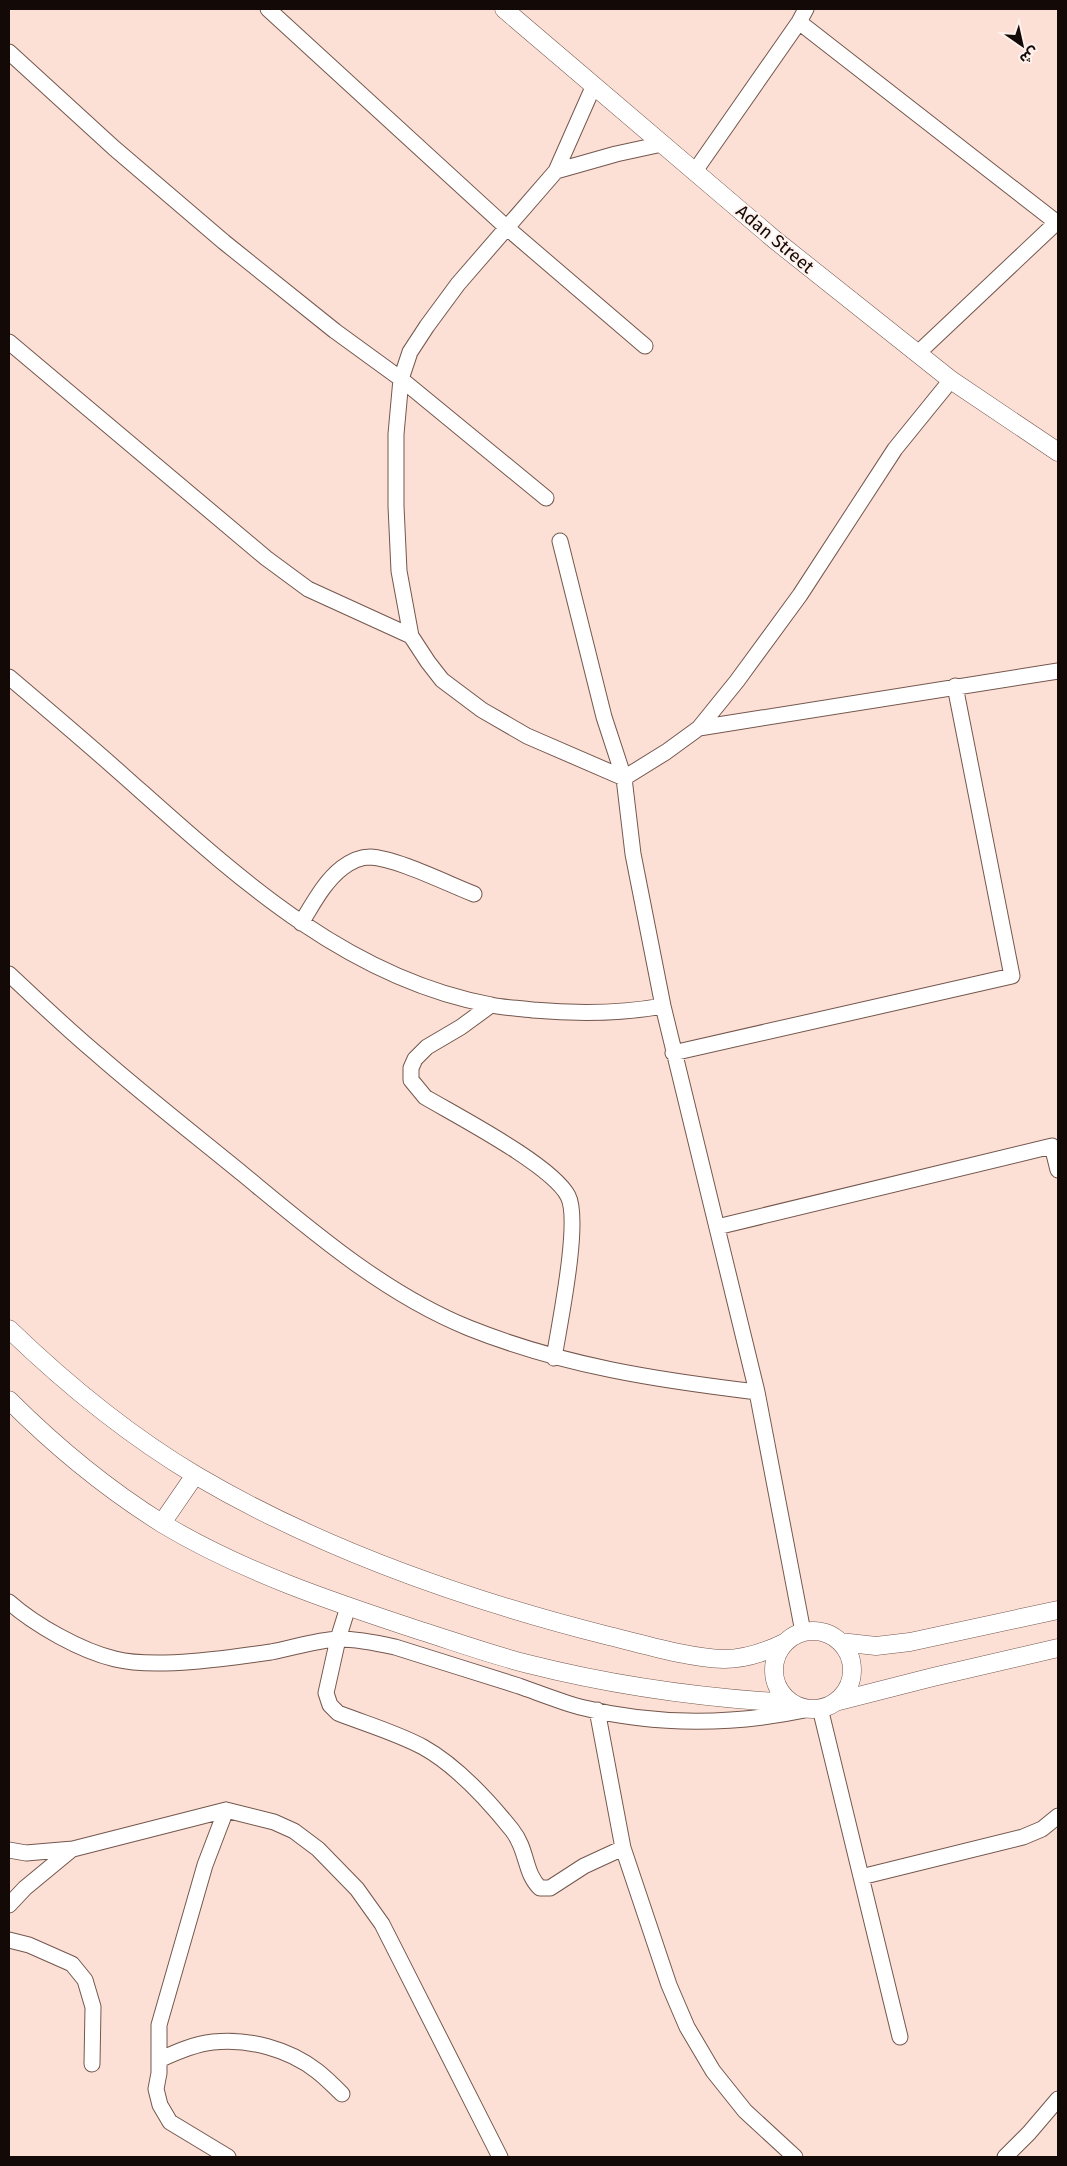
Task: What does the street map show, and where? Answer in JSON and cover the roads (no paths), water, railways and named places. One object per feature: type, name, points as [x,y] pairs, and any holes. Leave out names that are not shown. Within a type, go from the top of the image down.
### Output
[{"type":"street","points":[[268,9],[506,228],[645,346]]},
{"type":"street","name":"Adan Street","points":[[504,9],[775,240],[917,354],[951,380],[1058,452]]},
{"type":"street","points":[[694,170],[803,15],[1057,222],[917,354]]},
{"type":"street","points":[[9,52],[114,148],[224,242],[335,331],[401,379],[546,498]]},
{"type":"street","points":[[594,86],[556,171],[458,284],[410,352],[401,379],[396,434],[396,506],[399,571],[411,636],[442,680],[482,710],[527,736],[624,778]]},
{"type":"street","points":[[556,171],[662,144]]},
{"type":"street","points":[[9,342],[166,476],[280,569],[308,589],[411,636]]},
{"type":"street","points":[[624,778],[666,752],[699,728],[737,681],[800,595],[895,449],[951,380]]},
{"type":"street","points":[[560,541],[604,717],[624,778],[633,854],[663,1006],[757,1392],[803,1632]]},
{"type":"street","points":[[699,728],[1058,671]]},
{"type":"street","points":[[9,677],[221,862],[301,923],[362,961],[426,988],[491,1005],[585,1014],[637,1011],[663,1006]]},
{"type":"street","points":[[673,1052],[1012,976],[955,686]]},
{"type":"street","points":[[301,923],[326,885],[342,868],[355,860],[370,857],[394,862],[474,894]]},
{"type":"street","points":[[9,974],[96,1054],[296,1218],[377,1279],[468,1327],[554,1358],[673,1382],[757,1392]]},
{"type":"street","points":[[491,1005],[461,1027],[427,1047],[415,1058],[411,1068],[411,1080],[425,1097],[548,1173],[569,1196],[572,1217],[571,1247],[554,1358]]},
{"type":"street","points":[[717,1227],[1052,1146],[1058,1170]]},
{"type":"street","points":[[9,1329],[90,1402],[195,1475],[276,1518],[337,1545],[461,1593],[544,1618],[640,1643],[711,1658],[736,1658],[753,1655],[786,1642],[803,1632],[823,1632],[840,1642],[876,1646],[901,1644],[1058,1610]]},
{"type":"street","points":[[9,1400],[71,1457],[162,1523],[196,1542],[288,1585],[348,1607],[483,1651],[568,1674],[684,1694],[822,1706],[842,1696],[851,1678],[850,1659],[840,1642]]},
{"type":"street","points":[[162,1523],[195,1475]]},
{"type":"street","points":[[9,1602],[25,1616],[72,1643],[116,1660],[154,1663],[218,1659],[271,1652],[338,1639],[368,1642],[395,1648],[550,1698],[597,1710],[658,1720],[750,1719],[822,1706],[933,1677],[1058,1648]]},
{"type":"street","points":[[348,1607],[338,1639],[326,1693],[330,1705],[338,1713],[422,1746],[442,1759],[474,1788],[513,1831],[522,1845],[530,1875],[540,1888],[550,1888],[584,1866],[623,1848]]},
{"type":"street","points":[[786,1642],[775,1659],[774,1679],[784,1696],[792,1703]]},
{"type":"street","points":[[822,1706],[900,2037]]},
{"type":"street","points":[[597,1710],[623,1848],[669,1985],[687,2028],[714,2070],[745,2112],[795,2157]]},
{"type":"street","points":[[226,1810],[205,1865],[159,2025],[159,2060],[156,2089],[160,2105],[170,2122],[226,2157]]},
{"type":"street","points":[[9,1850],[26,1853],[73,1849],[226,1810],[267,1820],[294,1831],[318,1849],[357,1889],[382,1924],[500,2157]]},
{"type":"street","points":[[861,1877],[1023,1837],[1042,1829],[1058,1816]]},
{"type":"street","points":[[9,1904],[25,1888],[73,1849]]},
{"type":"street","points":[[9,1940],[29,1945],[72,1964],[85,1980],[93,2007],[92,2064]]},
{"type":"street","points":[[159,2060],[180,2050],[213,2042],[264,2044],[286,2053],[316,2070],[342,2094]]},
{"type":"street","points":[[1005,2157],[1029,2133],[1058,2099]]}]
